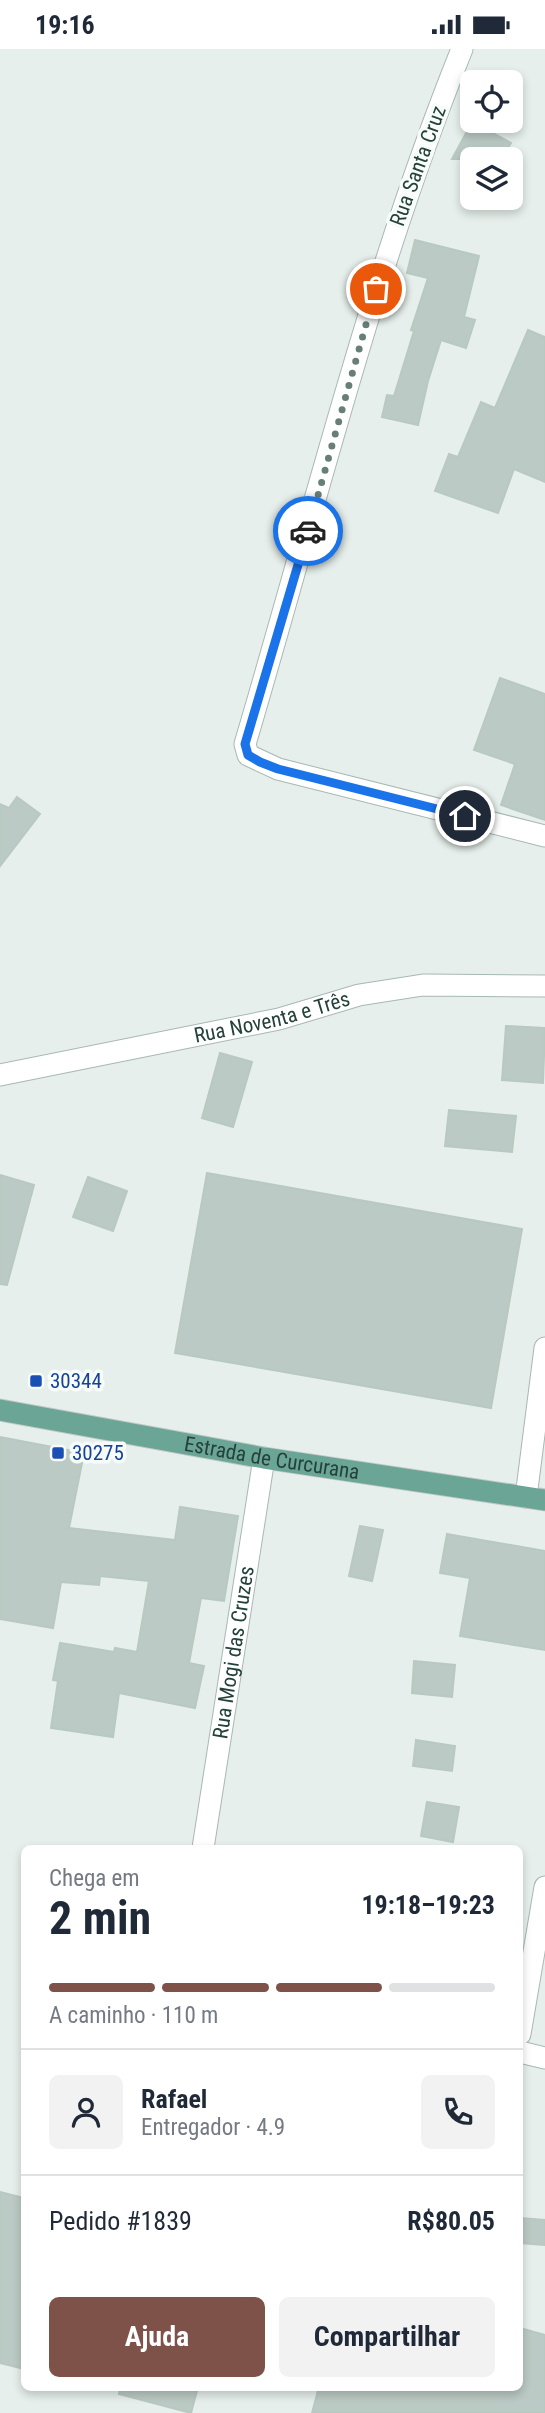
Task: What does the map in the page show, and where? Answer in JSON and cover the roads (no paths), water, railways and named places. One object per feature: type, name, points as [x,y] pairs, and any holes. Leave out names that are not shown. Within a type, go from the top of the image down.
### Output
[{"type":"main road","name":"Estrada de Curcurana","points":[[0,1411],[264,1458],[535,1499]]},
{"type":"street","name":"Rua Santa Cruz","points":[[462,49],[392,238],[245,744],[248,755],[278,769],[545,836]]},
{"type":"street","name":"Rua Noventa e Três","points":[[0,1075],[279,1019],[359,995],[424,985],[545,986]]},
{"type":"street","points":[[535,1499],[545,1348]]},
{"type":"street","name":"Rua Mogi das Cruzes","points":[[203,1845],[264,1458]]},
{"type":"street","points":[[523,2016],[545,1887]]},
{"type":"street","points":[[523,2053],[545,2057]]},
{"type":"place","name":"30344","points":[[36,1381]]},
{"type":"place","name":"30275","points":[[58,1453]]}]
